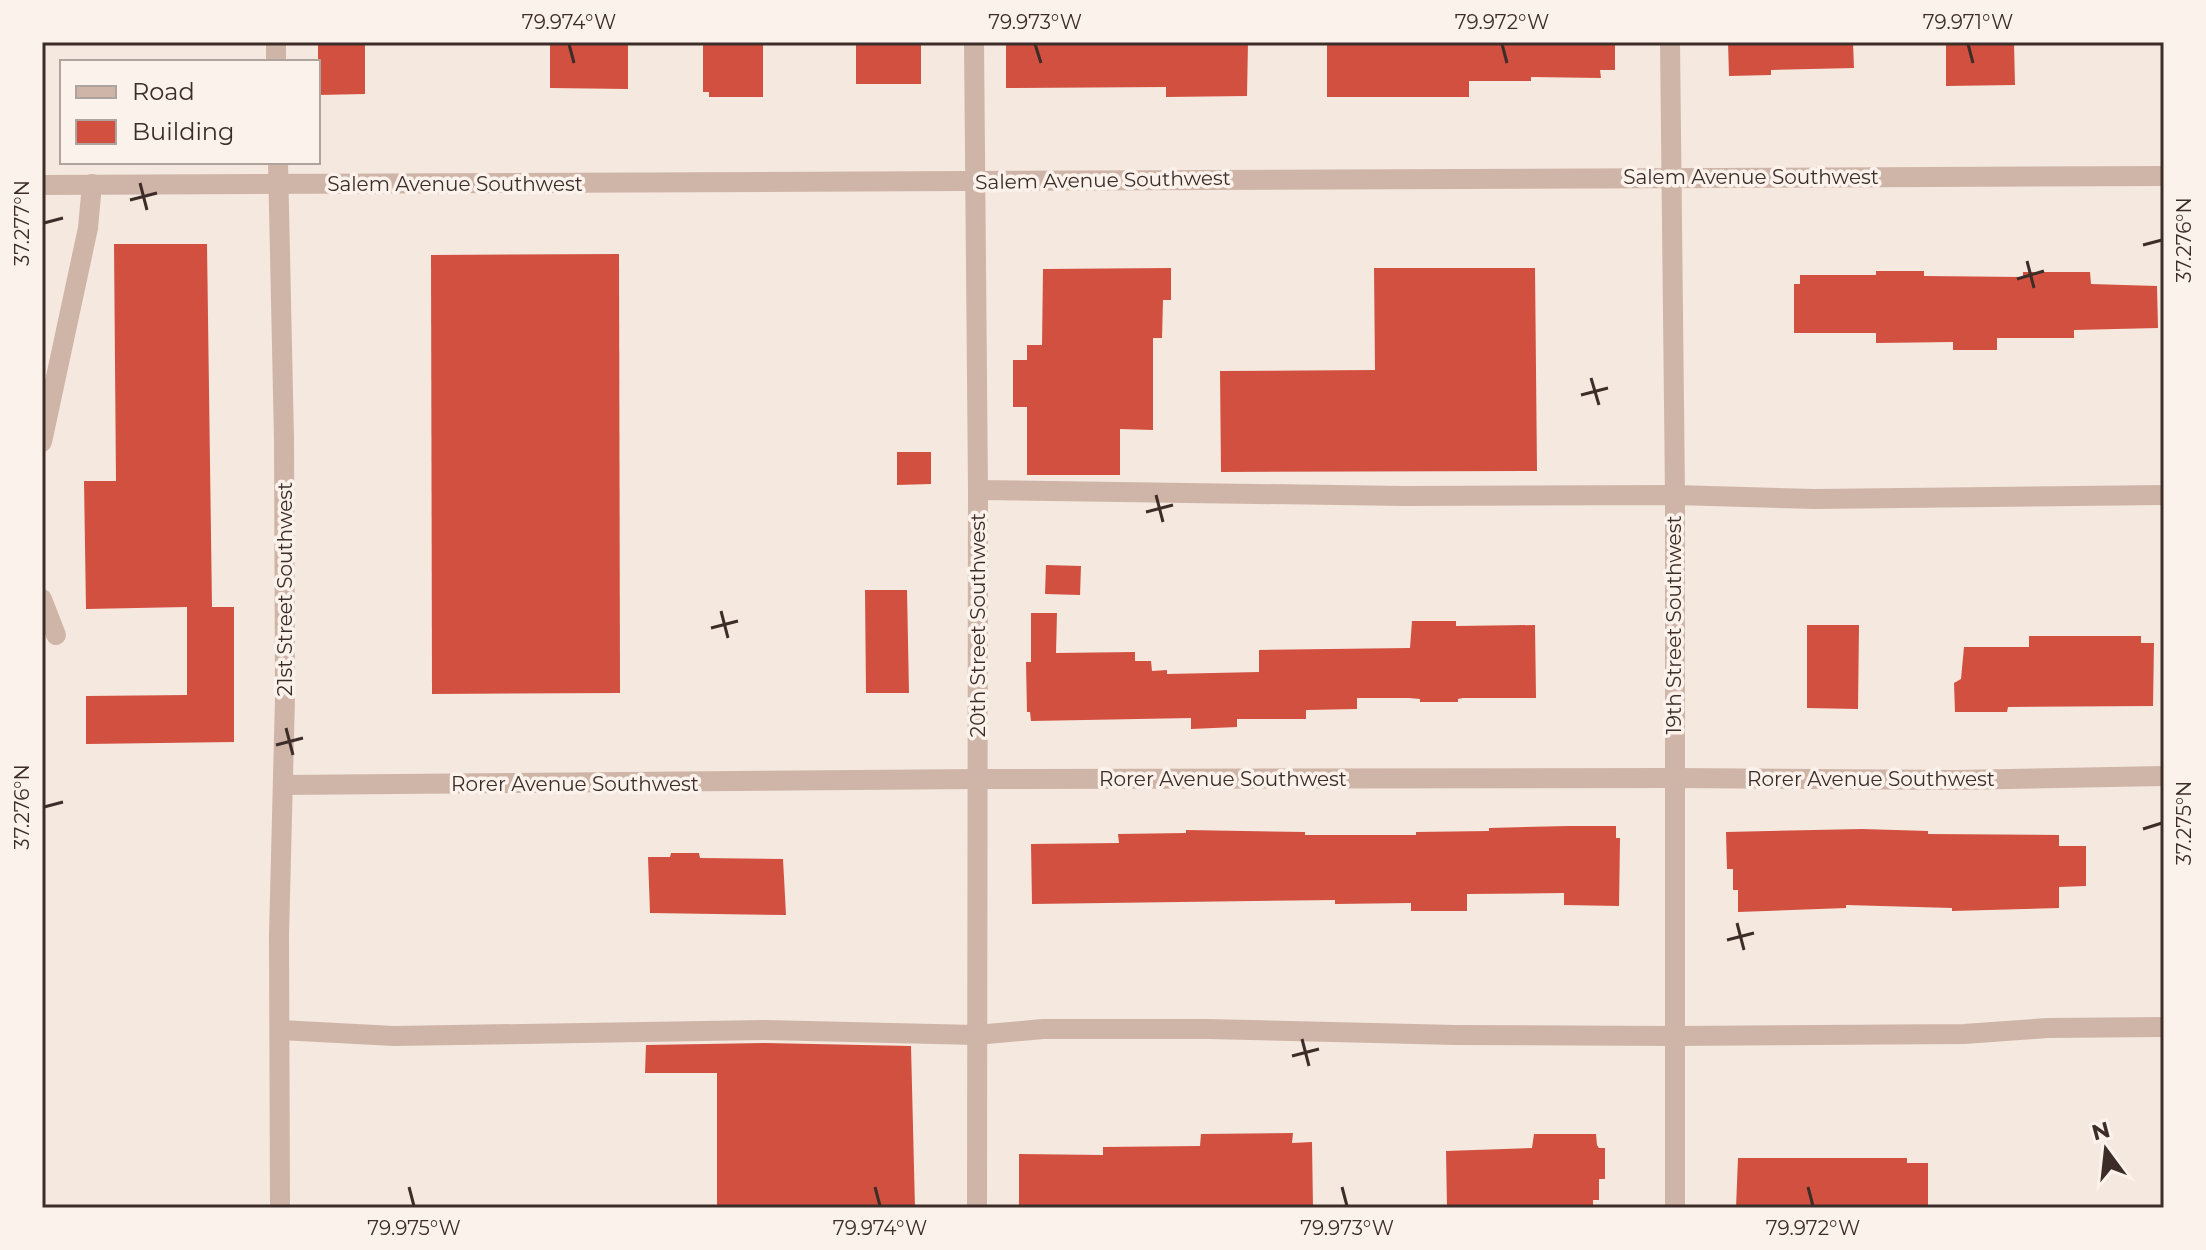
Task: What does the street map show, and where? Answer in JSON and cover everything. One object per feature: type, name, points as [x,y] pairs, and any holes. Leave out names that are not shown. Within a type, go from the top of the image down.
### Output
[{"type":"street","name":"20th Street Southwest","points":[[974,42],[978,490],[977,1208]]},
{"type":"street","name":"19th Street Southwest","points":[[1670,42],[1675,495],[1675,1208]]},
{"type":"street","name":"21st Street Southwest","points":[[278,164],[284,439],[280,1208]]},
{"type":"street","name":"Salem Avenue Southwest","points":[[42,185],[2164,176]]},
{"type":"street","points":[[42,442],[88,228],[92,184]]},
{"type":"street","points":[[978,490],[1405,496],[1675,495],[1814,499],[2164,495]]},
{"type":"street","points":[[42,599],[56,635]]},
{"type":"street","name":"Rorer Avenue Southwest","points":[[283,785],[978,779],[1957,780],[2164,776]]},
{"type":"street","points":[[280,1030],[394,1036],[765,1030],[976,1035],[1043,1029],[1208,1029],[1674,1036],[1964,1034],[2048,1028],[2164,1027]]},
{"type":"building","points":[[318,42],[365,42],[365,94],[320,95]]},
{"type":"building","points":[[550,42],[628,42],[628,89],[550,88]]},
{"type":"building","points":[[703,42],[763,42],[763,97],[709,97],[709,92],[703,92]]},
{"type":"building","points":[[856,42],[921,42],[921,84],[856,84]]},
{"type":"building","points":[[1248,42],[1247,96],[1166,97],[1166,87],[1006,88],[1006,44],[1092,45]]},
{"type":"building","points":[[1327,42],[1615,42],[1615,70],[1600,70],[1601,78],[1531,77],[1531,81],[1469,81],[1469,97],[1327,97]]},
{"type":"building","points":[[1728,42],[1853,42],[1854,68],[1771,70],[1771,75],[1729,76]]},
{"type":"building","points":[[1946,42],[2014,42],[2015,85],[1946,86]]},
{"type":"building","points":[[114,244],[207,244],[212,607],[234,607],[234,742],[86,744],[86,696],[187,695],[187,607],[86,609],[84,481],[116,481]]},
{"type":"building","points":[[619,254],[620,693],[432,694],[431,255]]},
{"type":"building","points":[[1171,268],[1171,300],[1163,300],[1162,338],[1153,338],[1153,430],[1120,429],[1120,475],[1027,475],[1027,407],[1013,407],[1013,360],[1027,360],[1027,345],[1042,345],[1043,269]]},
{"type":"building","points":[[1374,268],[1535,268],[1537,471],[1221,472],[1220,371],[1375,370]]},
{"type":"building","points":[[1876,271],[1924,271],[1924,276],[2023,277],[2023,272],[2090,272],[2091,284],[2157,286],[2158,328],[2074,330],[2074,338],[1997,338],[1997,350],[1953,350],[1953,342],[1876,343],[1876,333],[1794,333],[1794,284],[1800,284],[1800,275],[1876,275]]},
{"type":"building","points":[[897,452],[931,452],[931,484],[897,485]]},
{"type":"building","points":[[1046,565],[1081,566],[1080,595],[1045,594]]},
{"type":"building","points":[[865,590],[907,590],[909,693],[866,693]]},
{"type":"building","points":[[1031,613],[1057,613],[1056,653],[1135,652],[1135,661],[1151,661],[1152,671],[1167,670],[1167,674],[1259,672],[1259,650],[1410,648],[1412,621],[1456,621],[1456,626],[1535,625],[1536,698],[1463,698],[1458,702],[1420,702],[1420,699],[1409,698],[1357,698],[1357,709],[1306,710],[1306,719],[1237,719],[1237,727],[1191,729],[1191,718],[1031,721],[1030,712],[1027,712],[1026,662],[1031,662]]},
{"type":"building","points":[[1807,625],[1859,625],[1858,709],[1807,708]]},
{"type":"building","points":[[2029,636],[2141,636],[2141,643],[2154,643],[2153,706],[2008,707],[2007,712],[1955,712],[1954,683],[1961,679],[1964,647],[2029,647]]},
{"type":"building","points":[[1616,826],[1616,838],[1620,838],[1619,906],[1564,905],[1564,893],[1467,894],[1467,911],[1411,911],[1411,903],[1335,904],[1335,900],[1032,904],[1031,844],[1119,843],[1118,834],[1186,833],[1186,830],[1305,832],[1305,835],[1416,835],[1416,832]]},
{"type":"building","points":[[1928,831],[1928,834],[2059,835],[2059,846],[2086,846],[2086,886],[2059,887],[2059,908],[1952,911],[1952,908],[1846,905],[1846,908],[1738,912],[1738,890],[1733,890],[1733,869],[1727,869],[1726,832]]},
{"type":"building","points":[[671,853],[699,853],[700,858],[783,859],[786,915],[650,913],[648,857],[670,857]]},
{"type":"building","points":[[765,1043],[911,1046],[915,1208],[717,1208],[717,1073],[645,1073],[646,1045]]},
{"type":"building","points":[[1293,1133],[1292,1143],[1312,1142],[1313,1208],[1019,1208],[1019,1154],[1103,1155],[1103,1147],[1200,1146],[1201,1134]]},
{"type":"building","points":[[1534,1134],[1596,1134],[1597,1145],[1605,1148],[1605,1179],[1599,1179],[1599,1200],[1593,1200],[1593,1208],[1447,1208],[1446,1151],[1532,1148]]},
{"type":"building","points":[[1738,1158],[1907,1158],[1907,1163],[1928,1163],[1928,1208],[1736,1208]]}]
